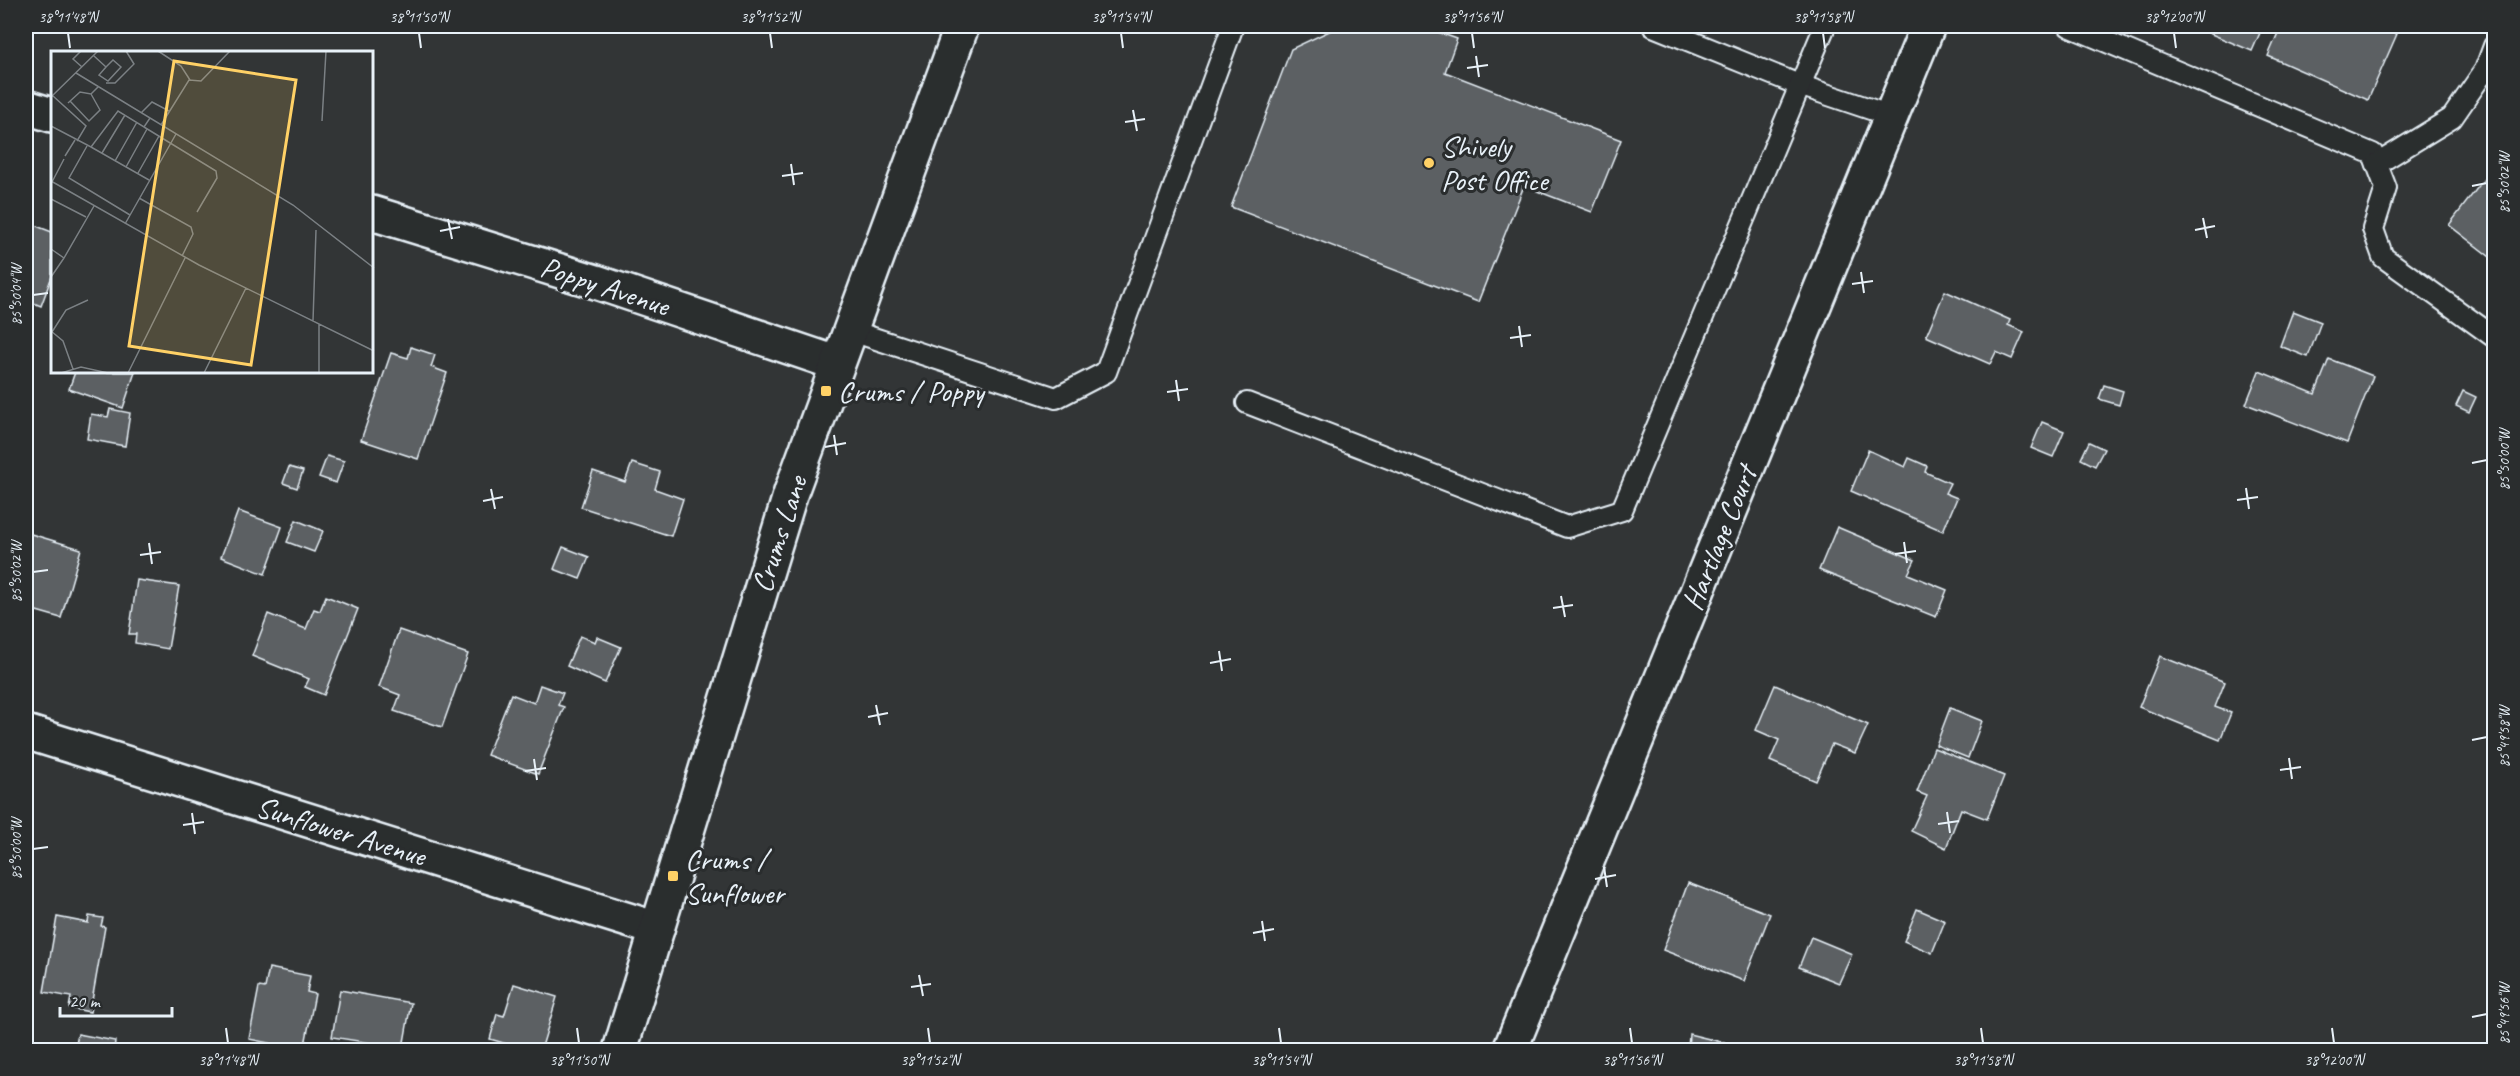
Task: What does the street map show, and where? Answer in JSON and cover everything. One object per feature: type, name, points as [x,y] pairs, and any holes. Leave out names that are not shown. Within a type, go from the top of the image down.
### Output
[{"type":"street","name":"Crums Lane","points":[[620,1050],[790,492],[962,26]]},
{"type":"street","name":"Hartlage Court","points":[[1510,1050],[1928,26]]},
{"type":"street","points":[[26,107],[51,115]]},
{"type":"street","name":"Poppy Avenue","points":[[374,214],[596,282],[836,363]]},
{"type":"street","name":"Sunflower Avenue","points":[[26,732],[657,929]]},
{"type":"lane","points":[[849,330],[1056,398],[1106,372],[1233,26]]},
{"type":"lane","points":[[1653,26],[1799,85],[1891,116]]},
{"type":"lane","points":[[1246,403],[1568,527],[1622,510],[1825,26]]},
{"type":"lane","points":[[2075,27],[2373,154],[2386,188],[2373,229],[2383,257],[2494,337]]},
{"type":"lane","points":[[2377,164],[2452,118],[2485,70],[2494,46]]},
{"type":"building","name":"Shively Post Office","points":[[1340,26],[1421,26],[1457,39],[1445,72],[1621,140],[1592,212],[1524,186],[1478,302],[1231,207],[1291,49]]},
{"type":"building","points":[[2192,26],[2263,26],[2252,51]]},
{"type":"building","points":[[2281,26],[2377,26],[2397,34],[2368,100],[2268,56]]},
{"type":"building","points":[[2494,166],[2494,260],[2449,225]]},
{"type":"building","points":[[26,222],[51,232],[51,279],[41,306],[26,300]]},
{"type":"building","points":[[1945,291],[2010,320],[2008,325],[2024,332],[2012,359],[1996,352],[1990,364],[1926,336]]},
{"type":"building","points":[[2293,311],[2321,322],[2308,357],[2280,346]]},
{"type":"building","points":[[411,347],[435,355],[431,367],[447,373],[418,459],[361,440],[391,353],[408,358]]},
{"type":"building","points":[[2329,359],[2373,376],[2347,443],[2246,404],[2259,371],[2315,394]]},
{"type":"building","points":[[74,374],[134,374],[123,408],[69,389]]},
{"type":"building","points":[[2104,385],[2123,391],[2119,405],[2099,399]]},
{"type":"building","points":[[2463,391],[2476,397],[2469,412],[2456,406]]},
{"type":"building","points":[[110,409],[130,413],[125,446],[87,439],[91,414],[108,417]]},
{"type":"building","points":[[2042,422],[2064,431],[2053,457],[2031,448]]},
{"type":"building","points":[[2089,442],[2104,449],[2095,466],[2081,459]]},
{"type":"building","points":[[1868,450],[1905,467],[1909,458],[1927,466],[1925,472],[1950,483],[1945,493],[1957,498],[1943,531],[1851,491]]},
{"type":"building","points":[[327,456],[344,461],[336,483],[319,477]]},
{"type":"building","points":[[632,463],[660,472],[655,489],[683,499],[671,536],[581,507],[593,471],[625,482]]},
{"type":"building","points":[[289,467],[303,471],[297,488],[283,483]]},
{"type":"building","points":[[238,511],[282,527],[265,574],[221,557]]},
{"type":"building","points":[[296,520],[323,531],[314,552],[287,542]]},
{"type":"building","points":[[1837,527],[1915,560],[1908,574],[1947,590],[1936,617],[1819,570]]},
{"type":"building","points":[[31,534],[81,549],[61,618],[26,608],[26,553]]},
{"type":"building","points":[[563,547],[589,557],[580,579],[554,569]]},
{"type":"building","points":[[137,580],[179,586],[168,649],[135,643],[136,634],[129,634]]},
{"type":"building","points":[[326,596],[358,609],[324,695],[305,687],[309,679],[252,656],[268,614],[306,629],[314,609],[320,611]]},
{"type":"building","points":[[399,630],[468,654],[442,727],[394,711],[400,695],[379,687]]},
{"type":"building","points":[[580,636],[595,642],[597,637],[621,647],[605,683],[567,666]]},
{"type":"building","points":[[2160,656],[2225,682],[2215,707],[2231,713],[2220,740],[2139,707]]},
{"type":"building","points":[[540,685],[563,693],[558,705],[564,707],[538,774],[487,755],[511,694],[534,703]]},
{"type":"building","points":[[1775,685],[1868,725],[1855,753],[1832,744],[1816,781],[1770,761],[1779,740],[1756,730]]},
{"type":"building","points":[[1950,708],[1982,721],[1968,758],[1936,745]]},
{"type":"building","points":[[1934,748],[2004,776],[1987,819],[1961,809],[1946,848],[1911,831],[1927,796],[1917,792]]},
{"type":"building","points":[[1688,883],[1770,914],[1744,981],[1663,950]]},
{"type":"building","points":[[1917,909],[1945,921],[1932,953],[1904,941]]},
{"type":"building","points":[[89,916],[103,918],[101,926],[105,927],[90,1012],[69,1008],[71,997],[44,992],[57,917],[88,923]]},
{"type":"building","points":[[1811,937],[1852,954],[1839,983],[1799,967]]},
{"type":"building","points":[[269,968],[310,976],[307,992],[315,994],[304,1050],[268,1048],[269,1043],[249,1039],[259,987],[265,988]]},
{"type":"building","points":[[514,984],[557,997],[541,1050],[527,1050],[490,1039],[497,1014],[504,1016]]},
{"type":"building","points":[[340,990],[411,1003],[403,1048],[332,1037]]},
{"type":"building","points":[[78,1034],[115,1041],[114,1050],[75,1050]]},
{"type":"building","points":[[1689,1034],[1754,1050],[1688,1050]]},
{"type":"place","name":"Shively Post Office","points":[[1429,163]]},
{"type":"place","name":"Crums / Poppy","points":[[826,391]]},
{"type":"place","name":"Crums / Sunflower","points":[[673,876]]}]
